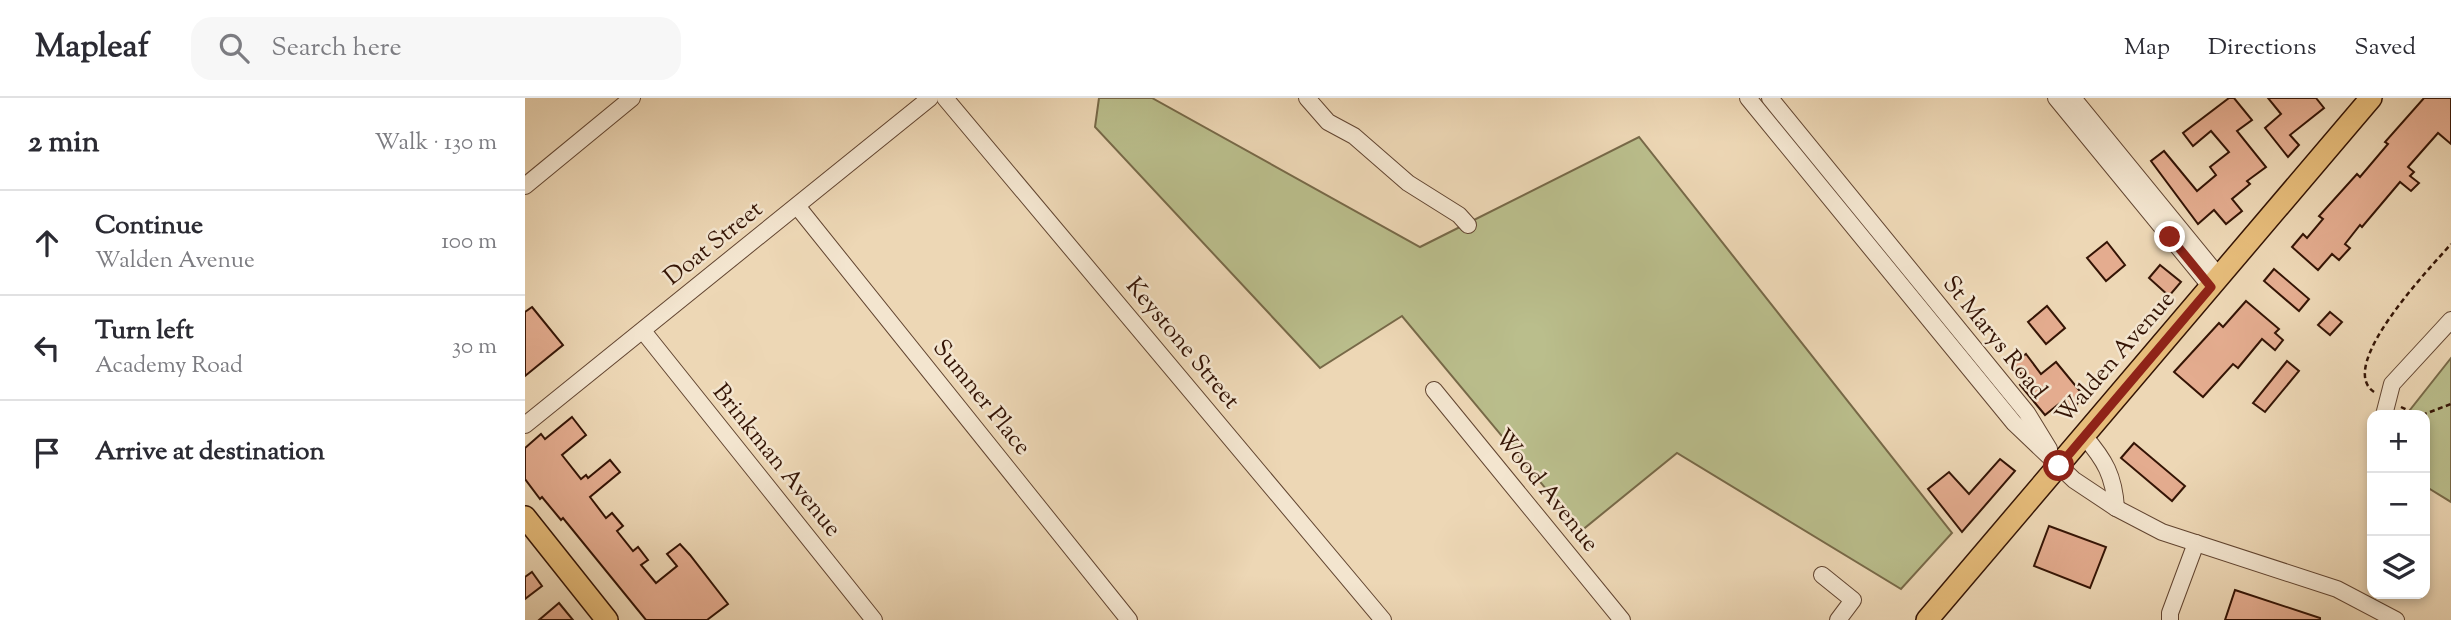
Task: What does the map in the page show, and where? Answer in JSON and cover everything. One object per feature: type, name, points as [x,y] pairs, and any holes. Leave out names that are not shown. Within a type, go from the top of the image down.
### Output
[{"type":"main road","name":"Walden Avenue","points":[[1927,620],[2371,98]]},
{"type":"main road","points":[[525,517],[607,620]]},
{"type":"street","points":[[525,186],[632,98]]},
{"type":"street","name":"Doat Street","points":[[525,425],[930,98]]},
{"type":"street","name":"Keystone Street","points":[[945,98],[1383,620]]},
{"type":"street","points":[[1307,98],[1328,122],[1354,136],[1408,183],[1459,215],[1468,226]]},
{"type":"street","name":"St Marys Road","points":[[1748,98],[2027,413],[2059,466],[2074,480],[2116,508],[2162,532],[2337,589],[2396,620]]},
{"type":"street","name":"St Marys Road","points":[[1770,98],[1920,295]]},
{"type":"street","points":[[2056,98],[2074,106],[2215,282]]},
{"type":"street","points":[[2074,106],[2190,262],[2215,282]]},
{"type":"street","points":[[1769,124],[1783,113]]},
{"type":"street","name":"Sumner Place","points":[[797,206],[1129,620]]},
{"type":"street","points":[[2385,410],[2392,384],[2451,320]]},
{"type":"street","name":"Brinkman Avenue","points":[[643,331],[874,620]]},
{"type":"street","name":"Wood Avenue","points":[[1434,390],[1622,620]]},
{"type":"street","points":[[2084,436],[2102,456],[2115,486],[2116,508]]},
{"type":"street","points":[[2170,620],[2170,613],[2196,543]]},
{"type":"street","points":[[1822,575],[1853,600],[1838,620]]},
{"type":"path","points":[[2379,396],[2365,384],[2363,374],[2375,342],[2397,307],[2451,244]]},
{"type":"path","points":[[2430,412],[2451,404]]},
{"type":"green space","points":[[1099,98],[1152,98],[1420,247],[1639,137],[1952,533],[1901,589],[1677,453],[1581,531],[1402,316],[1320,368],[1095,127]]},
{"type":"green space","points":[[2451,358],[2451,502],[2430,489],[2430,410],[2410,410]]},
{"type":"building","points":[[2229,98],[2234,98],[2252,120],[2237,131],[2266,167],[2247,181],[2250,184],[2232,199],[2242,211],[2226,224],[2214,210],[2198,224],[2151,161],[2164,151],[2197,191],[2216,175],[2210,167],[2229,152],[2211,131],[2193,146],[2183,133]]},
{"type":"building","points":[[2268,98],[2316,98],[2324,108],[2290,135],[2299,145],[2288,157],[2265,128],[2281,114]]},
{"type":"building","points":[[2424,98],[2451,98],[2451,144],[2438,133],[2408,167],[2414,172],[2410,176],[2419,183],[2411,191],[2400,182],[2345,244],[2350,248],[2339,260],[2332,254],[2318,270],[2292,247],[2303,234],[2307,238],[2323,219],[2319,216],[2357,174],[2360,177],[2388,144],[2385,142]]},
{"type":"building","points":[[2107,242],[2125,265],[2106,281],[2087,258]]},
{"type":"building","points":[[2160,265],[2181,282],[2169,296],[2149,278]]},
{"type":"building","points":[[2274,269],[2309,299],[2299,311],[2264,281]]},
{"type":"building","points":[[2246,301],[2279,329],[2275,333],[2283,340],[2275,350],[2262,339],[2238,368],[2233,364],[2203,397],[2174,372],[2219,323],[2223,327]]},
{"type":"building","points":[[2047,306],[2065,328],[2046,344],[2028,322]]},
{"type":"building","points":[[532,307],[563,345],[525,376],[525,312]]},
{"type":"building","points":[[2330,312],[2342,322],[2330,335],[2318,325]]},
{"type":"building","points":[[2026,354],[2041,374],[2056,362],[2084,396],[2072,410],[2064,400],[2045,415],[2020,385],[2026,380],[2013,364]]},
{"type":"building","points":[[2287,361],[2299,371],[2265,412],[2253,403]]},
{"type":"building","points":[[572,417],[586,435],[562,455],[581,479],[586,475],[588,478],[610,460],[620,472],[590,497],[606,518],[612,513],[623,526],[617,531],[633,551],[638,547],[648,560],[641,565],[656,583],[677,566],[667,554],[680,544],[728,604],[707,620],[646,620],[563,518],[561,520],[542,497],[540,499],[525,479],[525,448],[541,434],[545,439]]},
{"type":"building","points":[[2134,443],[2185,486],[2172,501],[2121,458]]},
{"type":"building","points":[[2000,459],[2015,471],[1962,532],[1928,489],[1949,472],[1969,494]]},
{"type":"building","points":[[2049,526],[2106,547],[2090,588],[2034,566]]},
{"type":"building","points":[[532,572],[542,586],[525,599],[525,577]]},
{"type":"building","points":[[2235,590],[2320,618],[2320,620],[2225,620]]},
{"type":"building","points":[[559,603],[573,620],[539,620]]},
{"type":"route","points":[[2059,466],[2211,287],[2170,237]]}]
